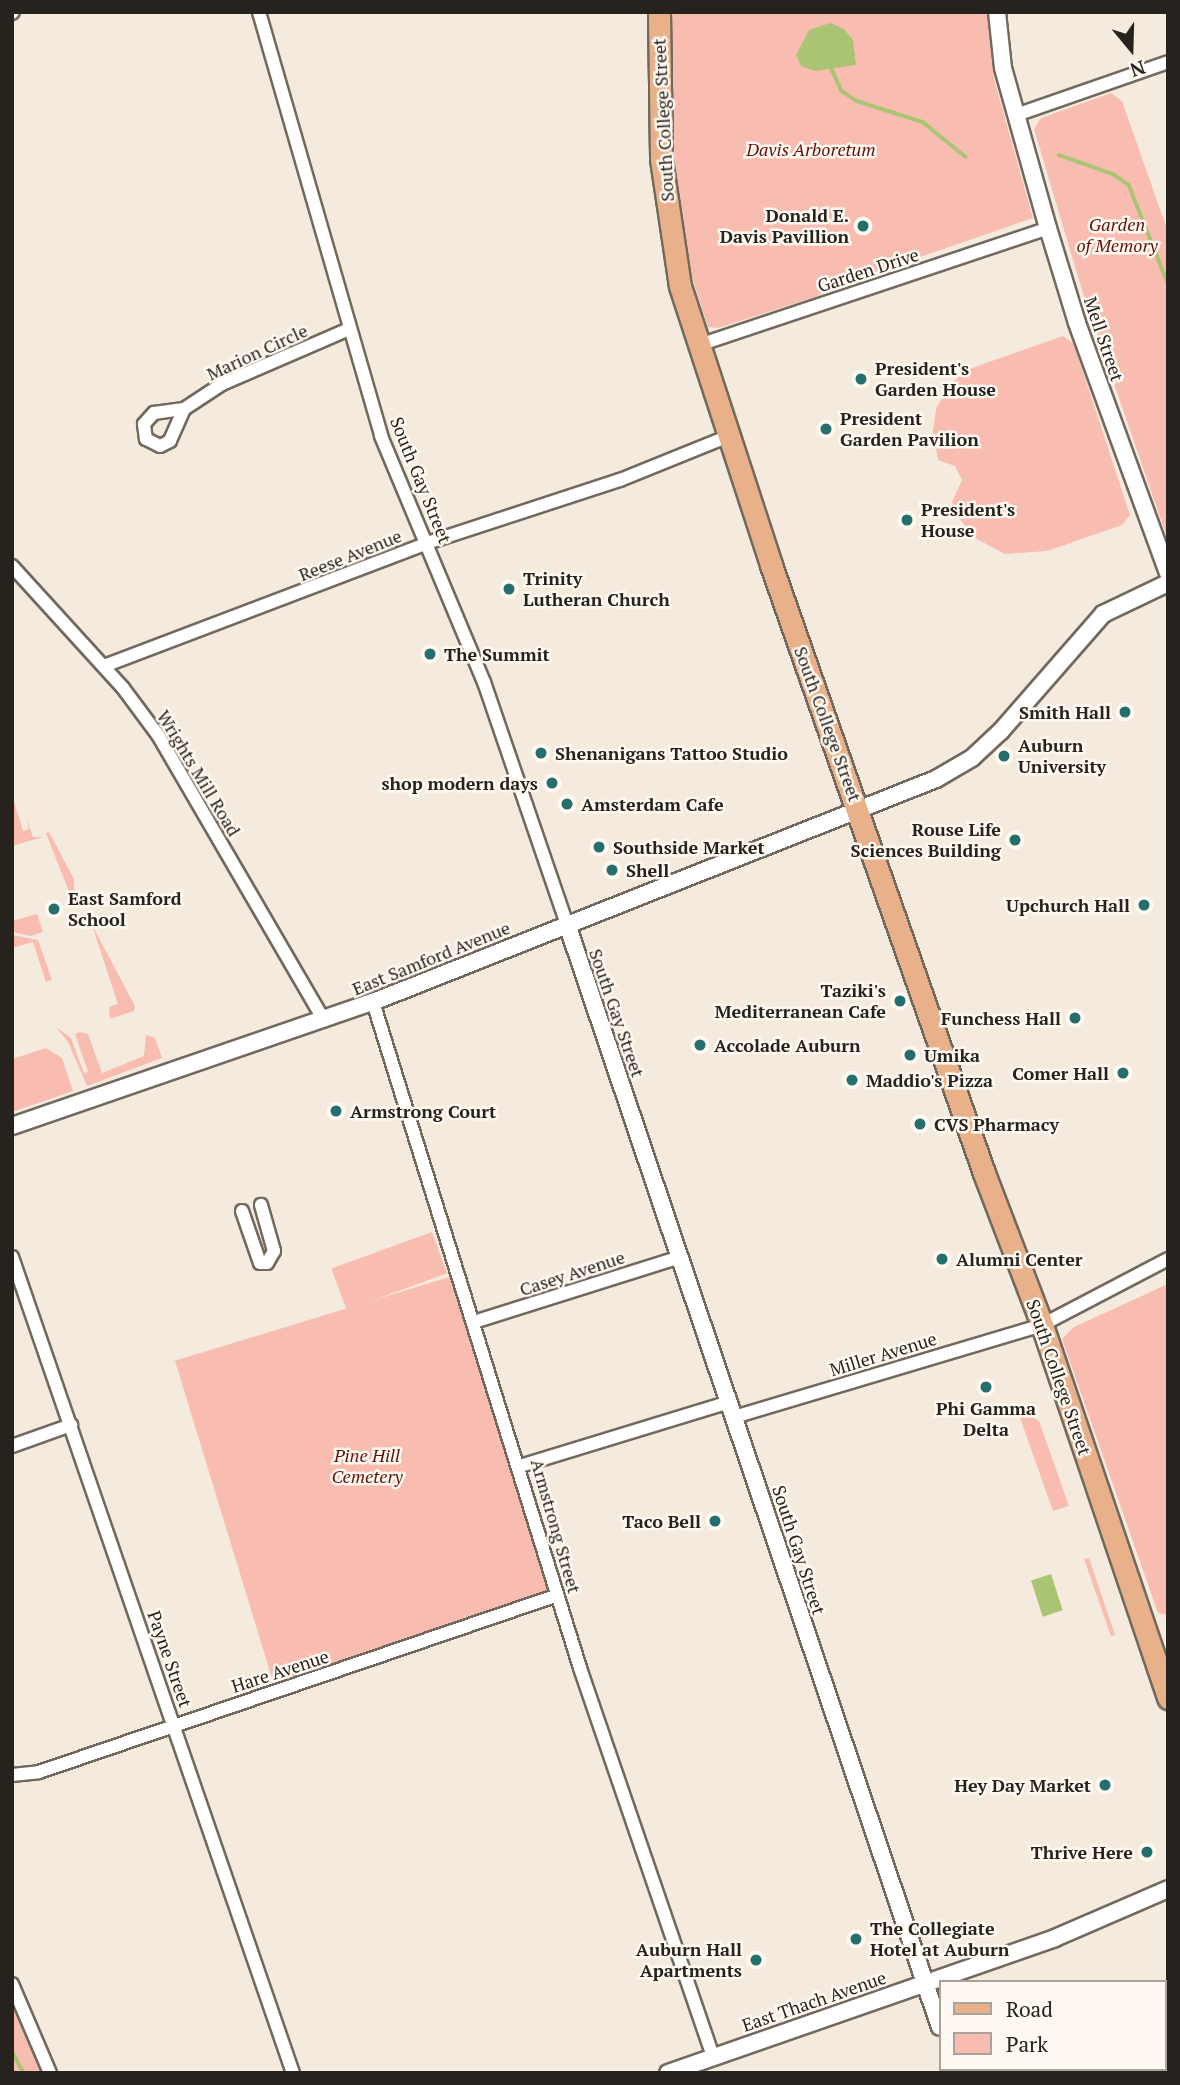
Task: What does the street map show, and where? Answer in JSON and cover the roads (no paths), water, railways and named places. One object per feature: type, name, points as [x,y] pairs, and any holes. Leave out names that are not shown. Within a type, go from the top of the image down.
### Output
[{"type":"main road","name":"South College Street","points":[[659,12],[661,159],[676,265],[699,345],[984,1173],[1042,1325],[1168,1698]]},
{"type":"street","name":"South Gay Street","points":[[259,12],[347,330],[381,436],[484,682],[939,2024]]},
{"type":"street","name":"Mell Street","points":[[998,12],[1003,68],[1048,228],[1168,573]]},
{"type":"street","points":[[1016,114],[1168,62]]},
{"type":"street","name":"Garden Drive","points":[[699,345],[1048,228]]},
{"type":"street","name":"Marion Circle","points":[[184,409],[222,384],[347,330]]},
{"type":"street","name":"Reese Avenue","points":[[104,666],[427,543],[620,480],[729,436]]},
{"type":"street","name":"Wrights Mill Road","points":[[12,566],[104,666],[158,735],[324,1020]]},
{"type":"street","name":"East Samford Avenue","points":[[12,1126],[373,1002],[917,788],[972,758],[1103,614],[1168,583]]},
{"type":"street","name":"Armstrong Street","points":[[373,1002],[520,1466],[558,1595],[713,2057]]},
{"type":"street","points":[[242,1211],[260,1263],[267,1263],[274,1251],[261,1205]]},
{"type":"street","name":"Payne Street","points":[[12,1257],[293,2073]]},
{"type":"street","name":"Casey Avenue","points":[[474,1322],[680,1257]]},
{"type":"street","name":"Miller Avenue","points":[[520,1466],[1042,1325],[1168,1259]]},
{"type":"street","points":[[12,1446],[71,1425]]},
{"type":"street","name":"Hare Avenue","points":[[12,1776],[39,1772],[558,1595]]},
{"type":"street","name":"East Thach Avenue","points":[[668,2073],[1055,1938],[1168,1889]]},
{"type":"street","points":[[12,1984],[50,2073]]},
{"type":"waterway","points":[[832,69],[842,91],[857,101],[923,122],[966,157]]},
{"type":"waterway","points":[[1059,155],[1113,174],[1129,185],[1168,283]]},
{"type":"waterway","points":[[12,2051],[24,2073]]},
{"type":"place","name":"Donald E. Davis Pavillion","points":[[863,226]]},
{"type":"place","name":"President's Garden House","points":[[861,379]]},
{"type":"place","name":"President Garden Pavilion","points":[[826,429]]},
{"type":"place","name":"President's House","points":[[907,520]]},
{"type":"place","name":"Trinity Lutheran Church","points":[[509,589]]},
{"type":"place","name":"The Summit","points":[[430,654]]},
{"type":"place","name":"Smith Hall","points":[[1125,712]]},
{"type":"place","name":"Shenanigans Tattoo Studio","points":[[541,753]]},
{"type":"place","name":"Auburn University","points":[[1004,756]]},
{"type":"place","name":"shop modern days","points":[[552,783]]},
{"type":"place","name":"Amsterdam Cafe","points":[[567,804]]},
{"type":"place","name":"Rouse Life Sciences Building","points":[[1015,840]]},
{"type":"place","name":"Southside Market","points":[[599,847]]},
{"type":"place","name":"Shell","points":[[612,870]]},
{"type":"place","name":"Upchurch Hall","points":[[1144,905]]},
{"type":"place","name":"East Samford School","points":[[54,909]]},
{"type":"place","name":"Taziki's Mediterranean Cafe","points":[[900,1001]]},
{"type":"place","name":"Funchess Hall","points":[[1075,1018]]},
{"type":"place","name":"Accolade Auburn","points":[[700,1045]]},
{"type":"place","name":"Umika","points":[[910,1055]]},
{"type":"place","name":"Comer Hall","points":[[1123,1073]]},
{"type":"place","name":"Maddio's Pizza","points":[[852,1080]]},
{"type":"place","name":"Armstrong Court","points":[[336,1111]]},
{"type":"place","name":"CVS Pharmacy","points":[[920,1124]]},
{"type":"place","name":"Alumni Center","points":[[942,1259]]},
{"type":"place","name":"Phi Gamma Delta","points":[[986,1387]]},
{"type":"place","name":"Taco Bell","points":[[715,1521]]},
{"type":"place","name":"Hey Day Market","points":[[1105,1785]]},
{"type":"place","name":"Thrive Here","points":[[1147,1852]]},
{"type":"place","name":"The Collegiate Hotel at Auburn","points":[[856,1939]]},
{"type":"place","name":"Auburn Hall Apartments","points":[[756,1960]]},
{"type":"park label","name":"Davis Arboretum","points":[[811,149]]},
{"type":"park label","name":"Garden of Memory","points":[[1117,235]]},
{"type":"park label","name":"Pine Hill Cemetery","points":[[367,1466]]}]
